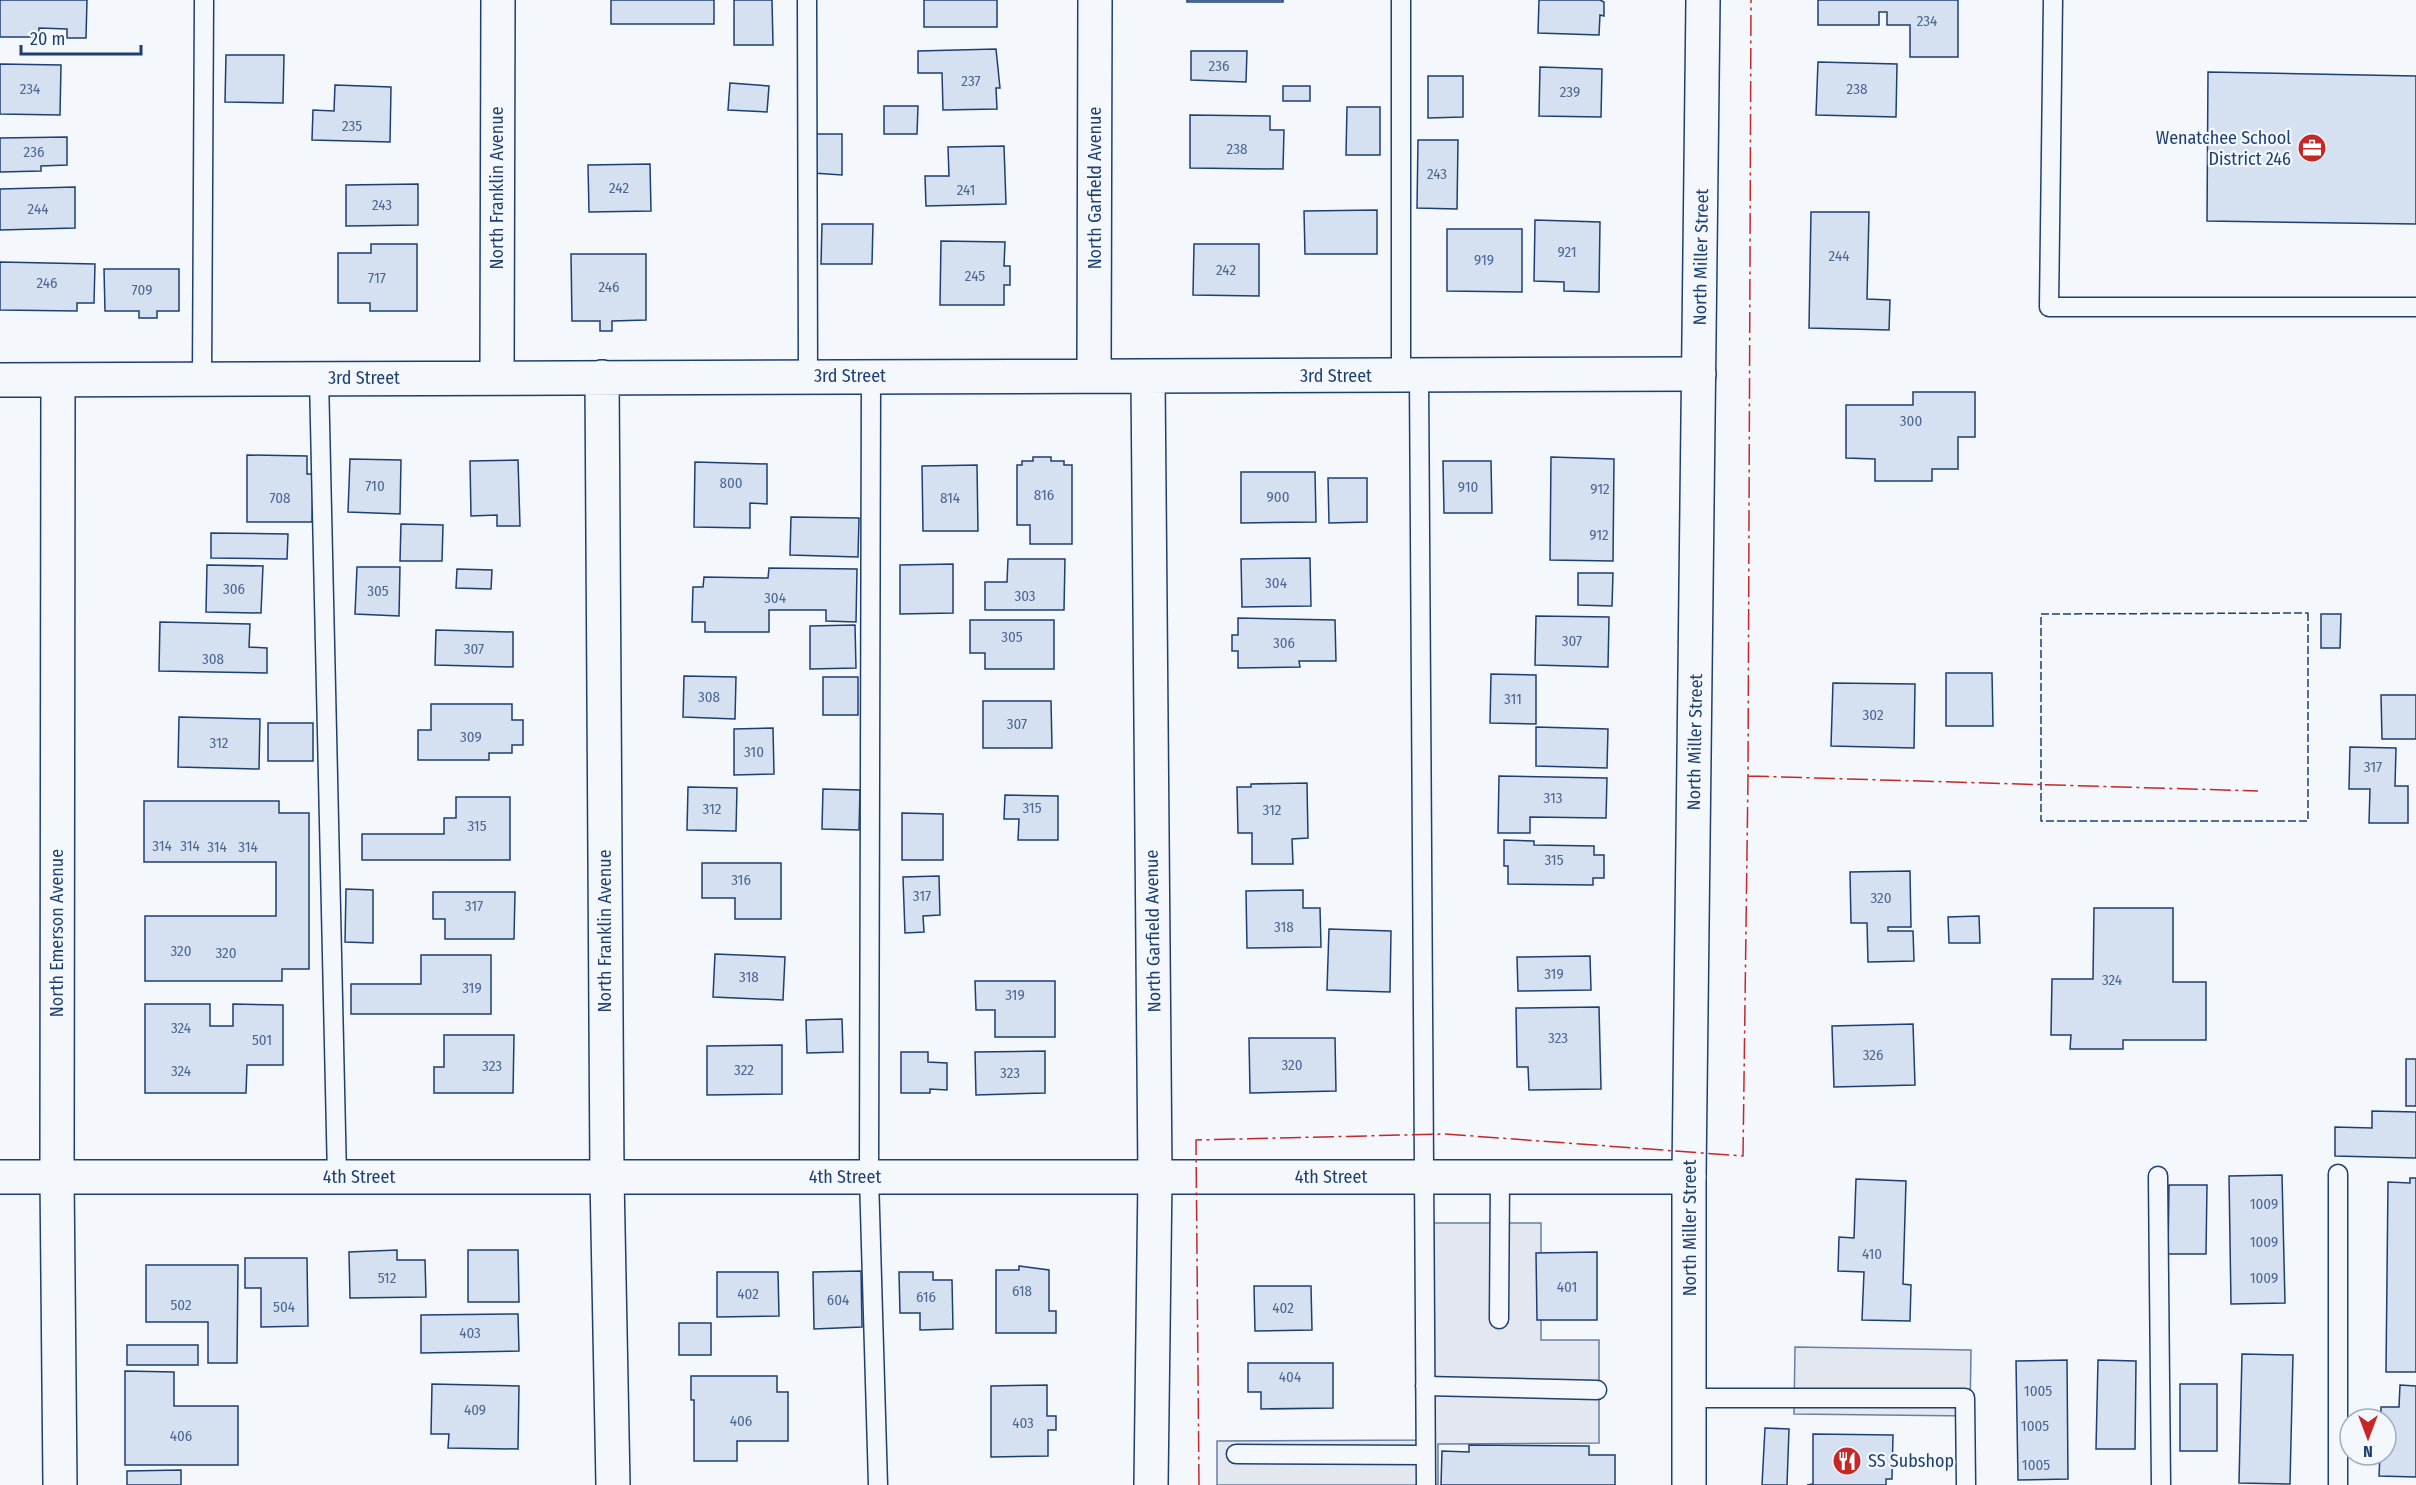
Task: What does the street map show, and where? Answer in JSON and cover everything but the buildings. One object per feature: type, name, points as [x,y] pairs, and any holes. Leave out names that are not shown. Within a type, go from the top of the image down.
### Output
[{"type":"street","name":"North Franklin Avenue","points":[[497,377],[498,0]]},
{"type":"street","name":"North Garfield Avenue","points":[[1094,376],[1095,0]]},
{"type":"street","name":"North Miller Street","points":[[1689,1485],[1689,1178],[1703,0]]},
{"type":"street","name":"3rd Street","points":[[0,380],[808,376],[1148,378],[1699,374]]},
{"type":"street","name":"North Franklin Avenue","points":[[602,377],[607,1178],[613,1485]]},
{"type":"street","name":"North Garfield Avenue","points":[[1148,378],[1155,1177],[1151,1485]]},
{"type":"street","name":"North Emerson Avenue","points":[[58,380],[57,1177],[60,1485]]},
{"type":"street","name":"4th Street","points":[[0,1177],[1689,1178]]},
{"type":"lane","points":[[201,379],[204,0]]},
{"type":"lane","points":[[807,0],[808,376]]},
{"type":"lane","points":[[1401,0],[1424,1178],[1425,1485]]},
{"type":"lane","points":[[2053,0],[2049,307],[2416,307]]},
{"type":"lane","points":[[871,376],[869,1177],[878,1485]]},
{"type":"lane","points":[[319,378],[337,1177]]},
{"type":"lane","points":[[2338,1173],[2338,1485]]},
{"type":"lane","points":[[2158,1176],[2161,1485]]},
{"type":"lane","points":[[1499,1319],[1500,1178]]},
{"type":"lane","points":[[1425,1386],[1597,1390]]},
{"type":"lane","points":[[1689,1398],[1965,1398],[1966,1485]]},
{"type":"lane","points":[[1236,1454],[1425,1455]]},
{"type":"shaded area","points":[[1423,1223],[1541,1223],[1541,1340],[1599,1340],[1599,1443],[1438,1444],[1438,1485],[1217,1485],[1217,1441],[1424,1440]]},
{"type":"shaded area","points":[[1795,1347],[1971,1350],[1970,1416],[1794,1414]]},
{"type":"fence","points":[[2308,613],[2308,821],[2041,821],[2041,614],[2308,613]]},
{"type":"power","points":[[1199,1485],[1196,1140],[1445,1134],[1743,1156],[1748,776],[1751,0]]},
{"type":"power","points":[[1748,776],[2258,791]]},
{"type":"place","name":"Wenatchee School District 246","points":[[2312,148]]},
{"type":"place","name":"SS Subshop","points":[[1847,1461]]}]
